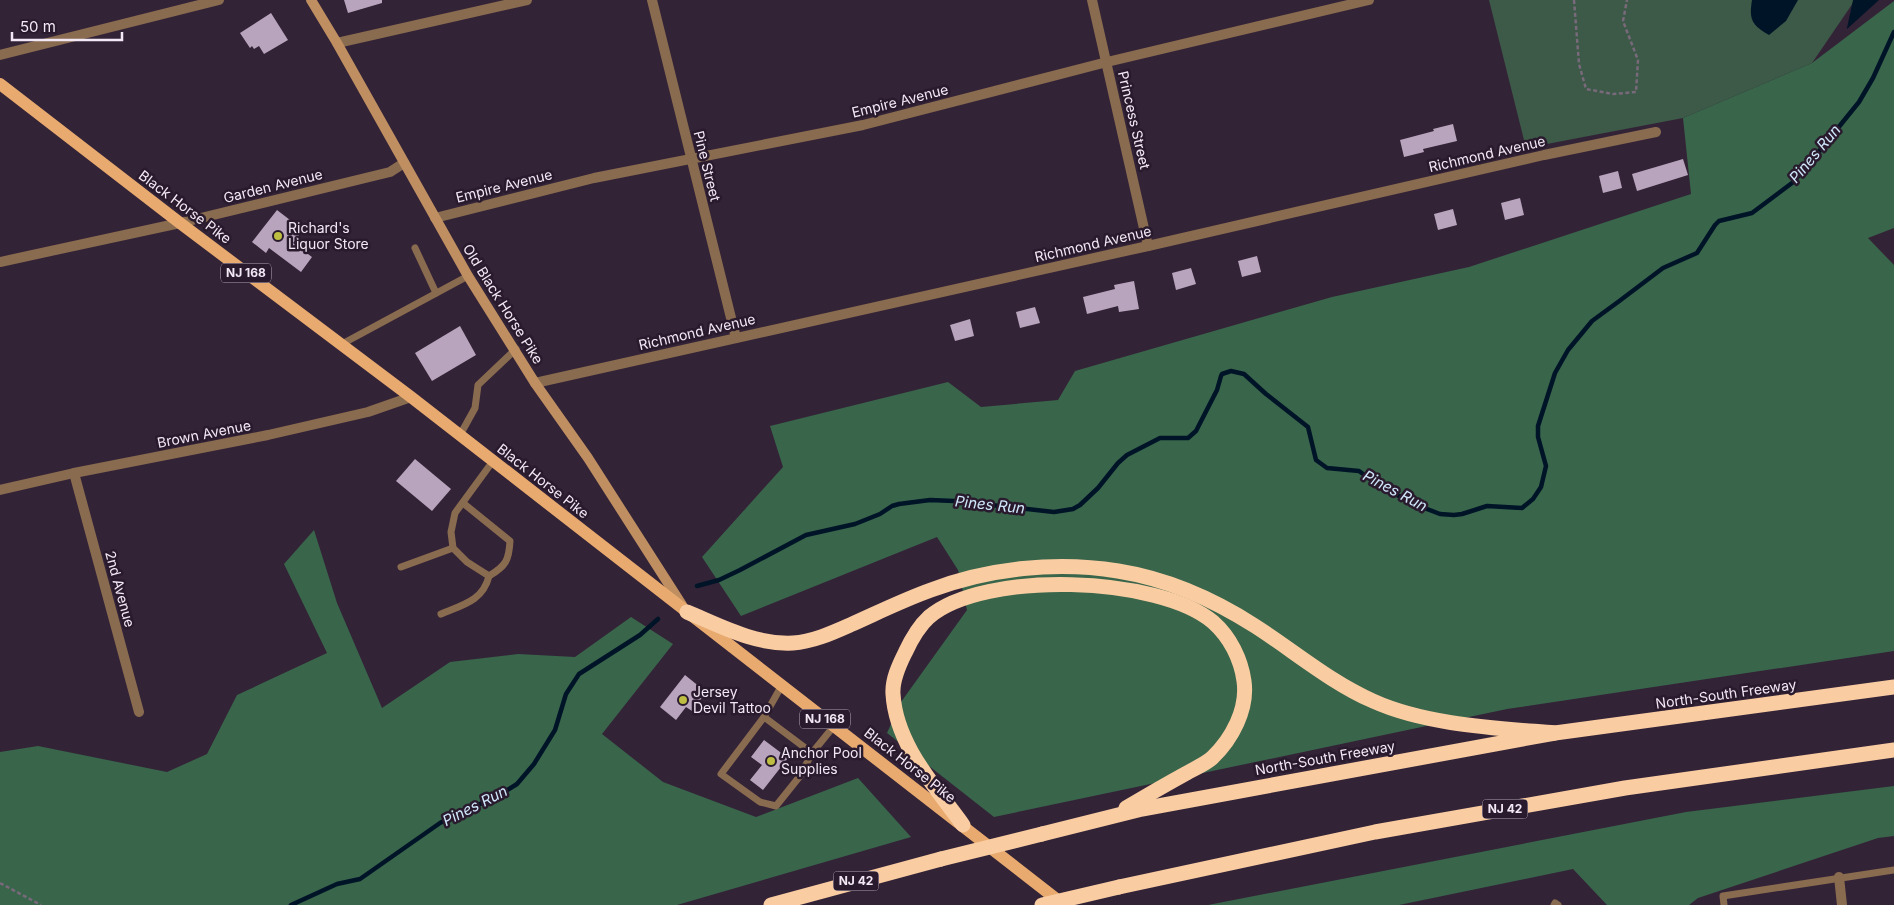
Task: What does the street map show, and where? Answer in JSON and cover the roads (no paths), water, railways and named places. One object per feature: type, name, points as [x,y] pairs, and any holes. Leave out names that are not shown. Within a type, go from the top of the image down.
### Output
[{"type":"highway","points":[[687,612],[742,635],[766,642],[794,643],[825,636],[931,590],[984,574],[1070,567],[1118,571],[1161,580],[1208,598],[1254,625],[1344,686],[1373,701],[1407,714],[1479,726],[1555,734]]},
{"type":"highway","points":[[963,825],[910,750],[898,720],[893,693],[898,667],[911,639],[930,617],[953,603],[986,592],[1033,586],[1094,585],[1144,593],[1183,605],[1214,623],[1227,637],[1242,669],[1245,688],[1242,708],[1229,740],[1211,759],[1109,817]]},
{"type":"highway","name":"North-South Freeway","points":[[771,905],[941,859],[1151,807],[1291,780],[1555,734],[1894,687]]},
{"type":"highway","name":"NJ 42","points":[[1042,905],[1375,832],[1625,788],[1894,750]]},
{"type":"main road","name":"Black Horse Pike","points":[[0,84],[180,223],[411,397],[1064,905]]},
{"type":"street","points":[[0,55],[219,0]]},
{"type":"street","name":"Old Black Horse Pike","points":[[311,0],[468,276],[516,349],[535,382],[588,458],[687,612]]},
{"type":"street","points":[[337,43],[526,0]]},
{"type":"street","name":"Pine Street","points":[[652,0],[736,338]]},
{"type":"street","name":"Princess Street","points":[[1092,0],[1148,246]]},
{"type":"street","name":"Empire Avenue","points":[[435,218],[594,178],[863,124],[1107,62],[1369,0]]},
{"type":"street","name":"Richmond Avenue","points":[[535,382],[1148,246],[1544,154],[1656,132]]},
{"type":"street","name":"Garden Avenue","points":[[0,262],[180,223],[390,172],[404,163]]},
{"type":"street","name":"Brown Avenue","points":[[0,490],[74,473],[277,433],[368,412],[411,397]]},
{"type":"street","name":"2nd Avenue","points":[[74,473],[139,712]]},
{"type":"street","points":[[1839,878],[1842,905]]},
{"type":"lane","points":[[416,248],[436,293]]},
{"type":"lane","points":[[342,344],[468,276]]},
{"type":"lane","points":[[460,435],[475,408],[478,385],[516,349]]},
{"type":"lane","points":[[489,576],[467,562],[453,548],[451,532],[455,513],[493,461]]},
{"type":"lane","points":[[441,614],[473,601],[486,587],[489,576],[501,569],[510,556],[510,541],[463,503]]},
{"type":"lane","points":[[401,567],[453,548]]},
{"type":"lane","points":[[782,685],[764,717],[721,774],[760,802],[776,806],[800,776],[812,753],[834,726]]},
{"type":"lane","points":[[764,717],[812,753]]},
{"type":"lane","points":[[1724,905],[1723,896],[1894,870]]},
{"type":"lane","points":[[1554,905],[1555,903],[1558,905]]},
{"type":"water","points":[[1752,0],[1798,0],[1786,21],[1769,35],[1755,25],[1751,17]]},
{"type":"water","points":[[1853,0],[1879,0],[1847,29],[1847,28]]},
{"type":"waterway","name":"Pines Run","points":[[697,586],[719,580],[806,535],[855,524],[899,504],[930,500],[1054,512],[1073,509],[1098,488],[1127,455],[1160,438],[1188,438],[1196,431],[1217,390],[1222,374],[1231,371],[1244,374],[1308,427],[1316,460],[1327,468],[1359,471],[1381,487],[1440,514],[1462,514],[1487,506],[1522,508],[1533,499],[1541,487],[1546,466],[1538,437],[1538,426],[1555,373],[1568,350],[1592,321],[1663,268],[1697,253],[1719,221],[1752,213],[1792,183],[1859,102],[1873,78],[1894,32]]},
{"type":"waterway","name":"Pines Run","points":[[291,905],[337,884],[360,879],[440,823],[498,796],[517,784],[534,764],[555,730],[566,694],[579,674],[640,635],[658,619]]},
{"type":"place","name":"Richard's Liquor Store","points":[[278,236]]},
{"type":"place","name":"Jersey Devil Tattoo","points":[[683,700]]},
{"type":"place","name":"Anchor Pool Supplies","points":[[771,761]]}]
